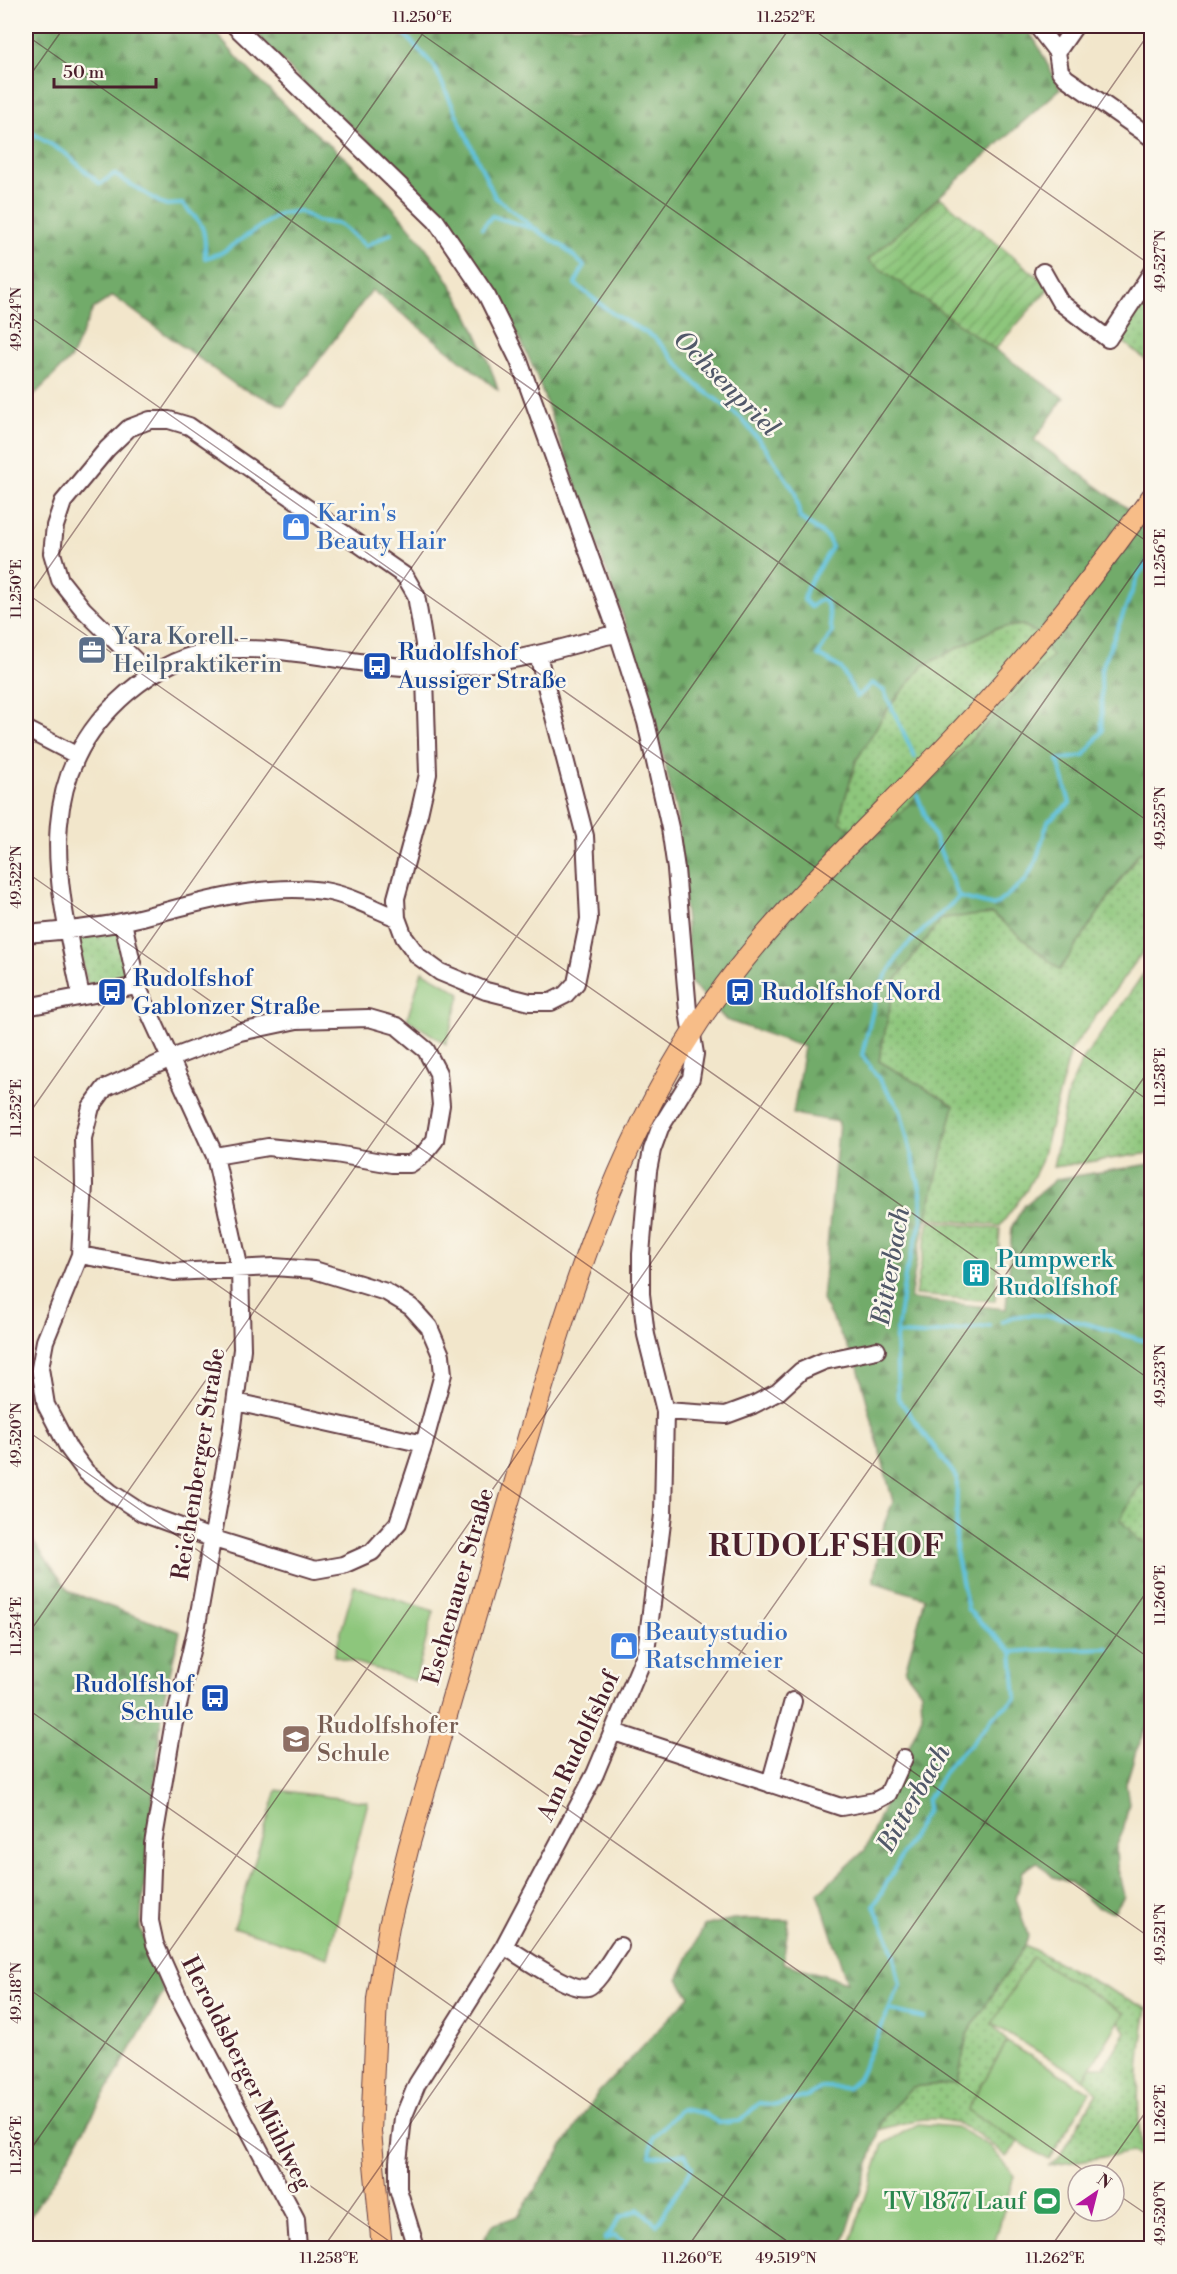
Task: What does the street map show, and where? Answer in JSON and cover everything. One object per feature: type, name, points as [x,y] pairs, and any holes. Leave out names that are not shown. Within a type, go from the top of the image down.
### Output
[{"type":"main road","name":"Eschenauer Straße","points":[[382,2248],[371,2132],[377,1999],[389,1926],[409,1846],[549,1367],[620,1166],[654,1097],[691,1034],[742,964],[822,873],[937,756],[1029,656],[1152,496]]},
{"type":"street","name":"Am Rudolfshof","points":[[235,26],[427,211],[481,287],[519,362],[618,634],[646,722],[670,828],[695,1054],[691,1078],[660,1128],[648,1171],[641,1254],[641,1294],[646,1335],[665,1411],[663,1515],[646,1652],[595,1774],[504,1946],[417,2084],[403,2118],[398,2162],[398,2189],[416,2248]]},
{"type":"street","points":[[1037,26],[1057,52],[1060,71],[1066,78],[1152,138]]},
{"type":"street","points":[[1057,52],[1075,26]]},
{"type":"street","points":[[1043,272],[1060,302],[1108,339],[1152,272]]},
{"type":"street","points":[[149,674],[98,624],[60,580],[52,553],[55,526],[63,502],[107,449],[129,428],[150,420],[169,420],[189,426],[405,576],[416,595],[424,644],[428,774],[396,898],[397,918],[404,937],[418,956],[440,972],[486,991],[530,1002],[551,1002],[565,995],[576,983],[589,919],[585,836],[538,655]]},
{"type":"street","points":[[81,996],[67,930],[56,843],[59,809],[76,755],[105,711],[149,674],[176,660],[219,650],[270,650],[377,666],[426,668],[485,664],[538,655],[618,634]]},
{"type":"street","points":[[26,729],[76,755]]},
{"type":"street","points":[[26,934],[123,922],[200,902],[264,889],[323,891],[397,918]]},
{"type":"street","name":"Reichenberger Straße","points":[[123,922],[137,986],[215,1156],[240,1270],[242,1349],[236,1402],[196,1630],[173,1727],[153,1844],[150,1921]]},
{"type":"street","points":[[26,1007],[137,986]]},
{"type":"street","points":[[80,1255],[174,1272],[274,1267],[314,1270],[386,1292],[411,1307],[429,1327],[441,1355],[443,1374],[424,1444],[398,1523],[372,1552],[343,1565],[315,1570],[211,1538],[142,1513],[110,1492],[86,1472],[69,1449],[46,1405],[40,1368],[45,1341],[80,1255],[84,1185],[83,1138],[90,1107],[105,1088],[170,1059],[240,1032],[297,1020],[369,1018],[397,1026],[426,1050],[438,1073],[441,1105],[435,1140],[422,1156],[410,1164],[392,1164],[336,1154],[268,1147],[215,1156]]},
{"type":"street","points":[[665,1411],[726,1415],[778,1392],[801,1371],[824,1361],[877,1350]]},
{"type":"street","points":[[236,1402],[424,1444]]},
{"type":"street","points":[[770,1784],[793,1701]]},
{"type":"street","points":[[614,1732],[841,1807],[875,1801],[888,1794],[904,1758]]},
{"type":"street","name":"Heroldsberger Mühlweg","points":[[150,1921],[155,1944],[179,1998],[296,2219],[298,2248]]},
{"type":"street","points":[[504,1946],[571,1986],[587,1988],[594,1983],[620,1946]]},
{"type":"green space","points":[[26,26],[210,26],[262,83],[378,191],[422,242],[458,296],[473,325],[498,390],[372,290],[284,406],[237,386],[113,296],[93,309],[71,358],[26,403]]},
{"type":"green space","points":[[249,26],[1025,26],[1036,42],[1060,89],[868,260],[1064,398],[1034,440],[1151,526],[1151,853],[1139,852],[1060,970],[993,914],[942,918],[895,981],[879,1061],[954,1105],[918,1253],[910,1299],[1006,1309],[1012,1226],[1024,1206],[1056,1179],[1151,1164],[1151,1488],[1141,1482],[1120,1520],[1139,1540],[1151,1544],[1151,1720],[1136,1751],[1126,1784],[1129,1803],[1123,1831],[1116,1847],[1117,1865],[1124,1896],[1114,1912],[1096,1907],[1071,1883],[1053,1877],[1037,1862],[1023,1871],[1016,1898],[1028,1936],[1025,1945],[967,2034],[958,2082],[913,2087],[884,2116],[842,2248],[479,2248],[492,2225],[518,2216],[597,2094],[690,1996],[678,1979],[704,1926],[733,1919],[789,1920],[783,1963],[847,1982],[818,1893],[865,1850],[922,1716],[921,1692],[905,1671],[925,1598],[873,1582],[884,1524],[893,1502],[858,1367],[822,1300],[839,1122],[793,1114],[804,1047],[726,1020],[691,983],[677,816],[658,734],[632,642],[536,374],[521,341],[493,289],[435,205],[388,158],[317,97]],"holes":[[[1023,625],[1037,633],[1052,656],[879,835],[864,838],[840,822],[856,761],[886,711],[923,666],[996,628]]]},
{"type":"green space","points":[[940,197],[1050,287],[995,349],[868,260]]},
{"type":"green space","points":[[1140,303],[1151,312],[1151,364],[1116,336]]},
{"type":"green space","points":[[1023,625],[1037,633],[1053,656],[879,835],[864,838],[840,822],[856,761],[886,711],[923,666],[996,628]]},
{"type":"green space","points":[[1140,851],[1151,853],[1151,941],[1071,1050],[1041,1162],[1026,1191],[1000,1226],[926,1218],[954,1105],[879,1061],[895,981],[942,918],[993,914],[1060,970]]},
{"type":"green space","points":[[114,931],[118,934],[125,957],[124,977],[110,984],[87,983],[77,941],[81,936]]},
{"type":"green space","points":[[1151,963],[1151,1153],[1053,1167],[1068,1092],[1082,1061]]},
{"type":"green space","points":[[422,971],[461,993],[446,1044],[407,1019]]},
{"type":"green space","points":[[929,1221],[1000,1229],[995,1301],[915,1295]]},
{"type":"green space","points":[[1142,1481],[1151,1488],[1151,1544],[1139,1540],[1120,1520]]},
{"type":"green space","points":[[26,1532],[70,1592],[180,1632],[163,1702],[140,1927],[164,1992],[60,2171],[26,2222]]},
{"type":"green space","points":[[354,1586],[434,1611],[415,1681],[334,1656]]},
{"type":"green space","points":[[277,1790],[368,1802],[328,1958],[234,1927]]},
{"type":"green space","points":[[1025,1945],[1147,2009],[1141,2046],[1139,2084],[1139,2122],[1143,2159],[1133,2152],[1048,2166],[1058,2159],[1097,2093],[1084,2079],[1091,2067],[1104,2067],[1126,2032],[1119,2021],[1123,2012],[992,2024],[1007,2042],[967,2110],[1019,2142],[1006,2157],[979,2135],[948,2121],[925,2119],[879,2130],[884,2116],[913,2087],[958,2082],[967,2034]]},
{"type":"green space","points":[[1032,1957],[1124,2013],[1084,2079],[992,2024]]},
{"type":"green space","points":[[1007,2042],[1090,2092],[1049,2160],[967,2110]]},
{"type":"green space","points":[[918,2124],[956,2127],[990,2146],[1014,2176],[993,2248],[849,2248],[883,2144]]},
{"type":"waterway","name":"Ochsenpriel","points":[[397,26],[434,66],[495,197],[535,229],[565,248],[584,266],[575,284],[612,313],[655,338],[697,385],[741,418],[767,450],[795,492],[800,518],[827,537],[832,547],[807,587],[804,600],[811,607],[824,599],[828,607],[832,632],[818,655],[841,668],[857,697],[872,683],[884,691],[915,757]]},
{"type":"waterway","points":[[26,129],[66,154],[100,184],[114,174],[164,205],[182,204],[202,228],[205,258],[221,253],[279,214],[299,211],[317,221],[339,224],[366,246],[391,233]]},
{"type":"waterway","points":[[482,228],[492,216],[531,228]]},
{"type":"waterway","name":"Bitterbach","points":[[959,897],[994,906],[1025,881],[1036,861],[1048,821],[1070,803],[1058,760],[1084,756],[1102,731],[1101,670],[1139,574],[1152,557]]},
{"type":"waterway","name":"Ochsenpriel","points":[[917,795],[959,897]]},
{"type":"waterway","name":"Bitterbach","points":[[625,2248],[624,2242],[614,2236],[605,2239],[621,2217],[639,2209],[657,2225],[692,2168],[685,2154],[650,2156],[653,2137],[681,2109],[703,2113],[719,2123],[740,2121],[759,2103],[777,2105],[807,2096],[823,2087],[848,2088],[858,2079],[900,1985],[891,1944],[874,1906],[927,1810],[927,1800],[951,1762],[971,1744],[994,1716],[1016,1698],[1012,1652],[968,1610],[956,1552],[957,1478],[898,1398],[896,1338],[905,1276],[922,1220],[921,1192],[900,1109],[862,1055],[878,989],[902,950],[959,897]]},
{"type":"waterway","points":[[1002,1322],[1016,1316],[1054,1317],[1097,1326],[1152,1343]]},
{"type":"waterway","points":[[897,1334],[923,1335],[990,1326]]},
{"type":"waterway","points":[[1038,1650],[1108,1648]]},
{"type":"waterway","points":[[1012,1652],[1035,1650]]},
{"type":"waterway","points":[[890,2010],[924,2018]]},
{"type":"place","name":"Karin's Beauty Hair","points":[[296,527]]},
{"type":"place","name":"Yara Korell - Heilpraktikerin","points":[[92,650]]},
{"type":"place","name":"Rudolfshof Aussiger Straße","points":[[377,666]]},
{"type":"place","name":"Rudolfshof Gablonzer Straße","points":[[112,992]]},
{"type":"place","name":"Rudolfshof Nord","points":[[740,992]]},
{"type":"place","name":"Pumpwerk Rudolfshof","points":[[976,1273]]},
{"type":"place","name":"Beautystudio Ratschmeier","points":[[624,1646]]},
{"type":"place","name":"Rudolfshof Schule","points":[[215,1698]]},
{"type":"place","name":"Rudolfshofer Schule","points":[[296,1739]]},
{"type":"place","name":"TV 1877 Lauf","points":[[1047,2201]]},
{"type":"district","name":"RUDOLFSHOF","points":[[827,1546]]}]
